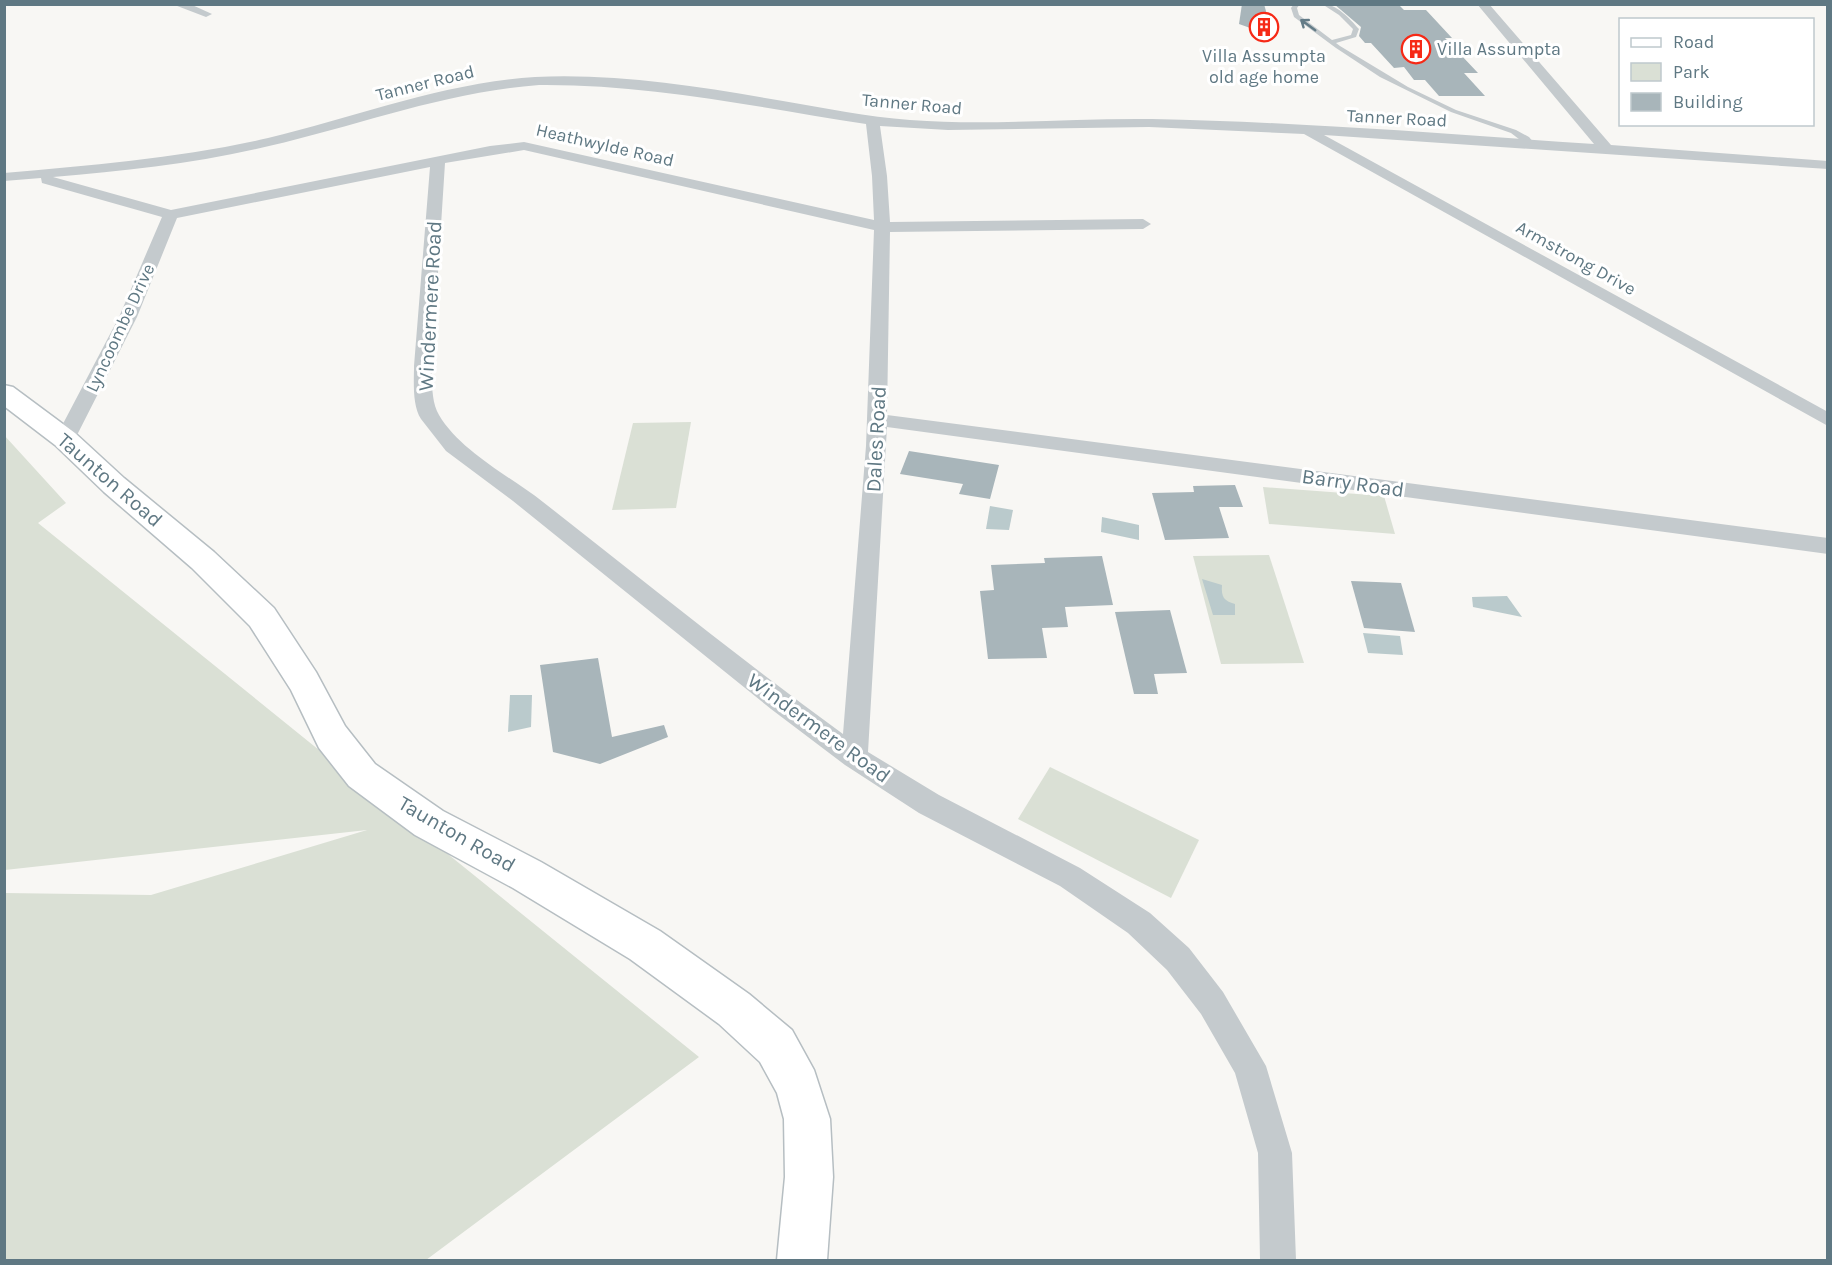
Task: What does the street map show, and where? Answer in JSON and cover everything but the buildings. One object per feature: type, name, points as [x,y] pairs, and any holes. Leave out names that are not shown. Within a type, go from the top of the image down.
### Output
[{"type":"street","points":[[177,4],[206,14]]},
{"type":"street","points":[[1482,4],[1606,149]]},
{"type":"street","name":"Tanner Road","points":[[4,177],[141,166],[223,153],[462,91],[517,82],[601,82],[669,87],[872,121],[969,127],[1163,123],[1531,144],[1826,165]]},
{"type":"street","name":"Dales Road","points":[[854,757],[878,420],[883,227],[879,165],[872,121]]},
{"type":"street","name":"Armstrong Drive","points":[[1305,130],[1827,420]]},
{"type":"street","name":"Heathwylde Road","points":[[30,175],[171,215],[508,147],[532,146],[883,227],[1143,224]]},
{"type":"street","name":"Windermere Road","points":[[438,162],[423,366],[423,387],[428,415],[436,428],[453,446],[521,496],[780,702],[854,757],[929,804],[1070,877],[1138,923],[1179,959],[1212,1003],[1250,1066],[1275,1153],[1278,1260]]},
{"type":"street","name":"Lyncoombe Drive","points":[[65,439],[128,317],[171,215]]},
{"type":"street","name":"Taunton Road","points":[[4,393],[65,439],[114,485],[203,560],[261,617],[304,682],[332,738],[362,775],[429,823],[528,875],[645,945],[734,1009],[776,1046],[798,1086],[807,1119],[809,1177],[802,1260]]},
{"type":"street","name":"Barry Road","points":[[878,420],[1827,546]]},
{"type":"lane","points":[[1298,4],[1294,8],[1296,16],[1354,59],[1459,113],[1516,133],[1531,144]]},
{"type":"lane","points":[[1324,4],[1341,14],[1356,29],[1354,36],[1332,42]]},
{"type":"green space","points":[[691,422],[676,508],[612,510],[633,423]]},
{"type":"green space","points":[[4,435],[66,503],[38,523],[699,1057],[426,1260],[5,1260],[5,893],[151,895],[367,830],[5,870]]},
{"type":"green space","points":[[1263,487],[1384,496],[1395,534],[1269,524]]},
{"type":"green space","points":[[1269,555],[1304,663],[1221,664],[1193,556]]},
{"type":"green space","points":[[1050,767],[1199,840],[1171,898],[1018,819]]},
{"type":"shaded area","points":[[990,506],[1013,510],[1009,530],[986,529]]},
{"type":"shaded area","points":[[1102,517],[1139,525],[1139,540],[1101,532]]},
{"type":"shaded area","points":[[1202,579],[1222,585],[1224,598],[1235,604],[1235,615],[1213,615]]},
{"type":"shaded area","points":[[1507,596],[1522,617],[1473,607],[1472,597]]},
{"type":"shaded area","points":[[1363,633],[1400,636],[1403,655],[1368,653]]},
{"type":"shaded area","points":[[510,695],[532,695],[531,727],[508,732]]},
{"type":"place","name":"Villa Assumpta old age home","points":[[1264,27]]},
{"type":"place","name":"Villa Assumpta","points":[[1416,49]]}]
